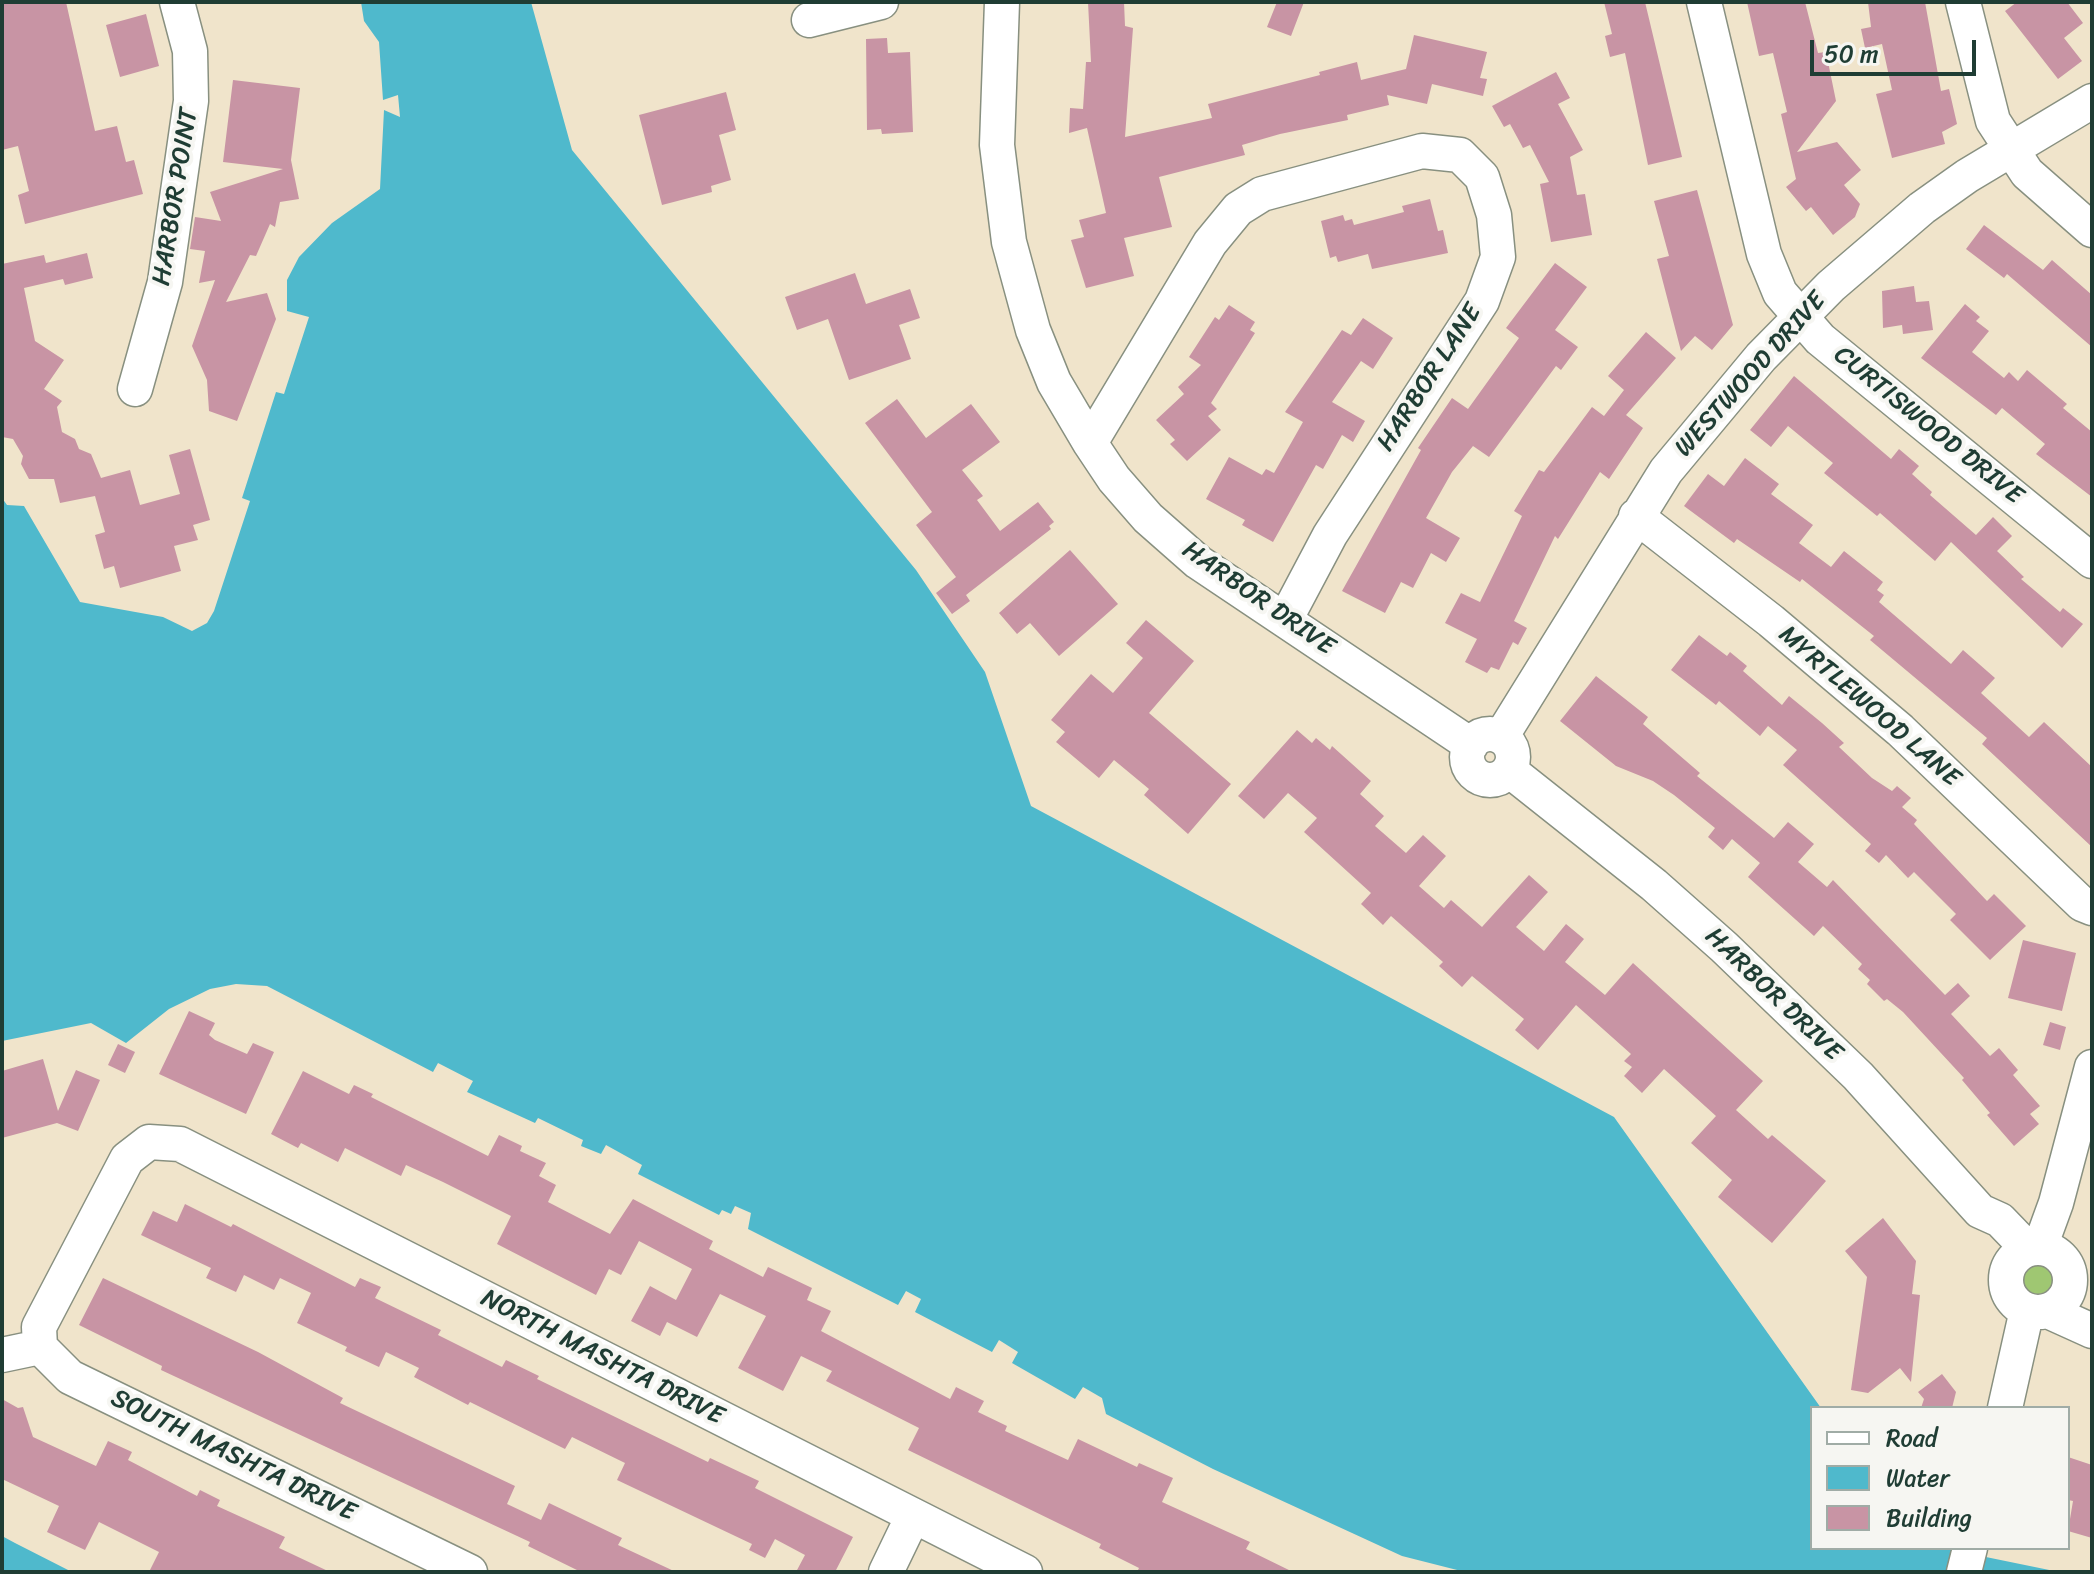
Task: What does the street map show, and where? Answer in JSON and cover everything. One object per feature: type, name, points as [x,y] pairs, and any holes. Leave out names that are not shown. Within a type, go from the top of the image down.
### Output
[{"type":"street","name":"HARBOR POINT","points":[[135,389],[165,282],[191,101],[190,51],[177,2]]},
{"type":"street","points":[[809,20],[881,2]]},
{"type":"street","name":"HARBOR DRIVE","points":[[1002,2],[997,145],[1009,242],[1033,330],[1054,382],[1114,479],[1148,518],[1198,562],[1494,751],[1654,885],[1724,947],[1858,1076],[1980,1211],[1985,1232],[2025,1256]]},
{"type":"street","name":"CURTISWOOD DRIVE","points":[[1704,2],[1764,254],[1780,293],[1820,339],[2092,561]]},
{"type":"street","points":[[1963,2],[1993,121],[2027,173],[2092,230]]},
{"type":"street","name":"WESTWOOD DRIVE","points":[[1494,751],[1666,471],[1761,357],[1883,240],[1956,184],[2092,101]]},
{"type":"street","name":"HARBOR LANE","points":[[1090,443],[1210,243],[1238,209],[1262,194],[1422,151],[1460,155],[1482,177],[1494,215],[1498,257],[1482,301],[1330,535],[1285,620]]},
{"type":"street","name":"MYRTLEWOOD LANE","points":[[1636,516],[1771,621],[1900,730],[2082,904],[2092,908]]},
{"type":"street","points":[[2092,1067],[2056,1203],[2025,1256],[2010,1296],[2038,1311],[2092,1331]]},
{"type":"street","name":"NORTH MASHTA DRIVE","points":[[40,1347],[39,1327],[127,1159],[149,1142],[180,1144],[1025,1572]]},
{"type":"street","points":[[2025,1256],[2061,1256],[2081,1282],[2061,1304],[2038,1311]]},
{"type":"street","points":[[2006,1406],[2038,1311]]},
{"type":"street","points":[[2,1355],[40,1347]]},
{"type":"street","name":"SOUTH MASHTA DRIVE","points":[[40,1347],[70,1377],[470,1572]]},
{"type":"street","points":[[886,1572],[913,1516]]},
{"type":"street","points":[[1964,1572],[1970,1550]]},
{"type":"green space","points":[[2038,1262],[2049,1267],[2054,1278],[2049,1289],[2038,1294],[2027,1289],[2022,1278],[2027,1267]]},
{"type":"water","points":[[361,2],[531,2],[572,150],[916,570],[985,672],[1031,806],[1614,1117],[1820,1406],[1810,1406],[1810,1550],[1952,1550],[2059,1572],[1465,1572],[1402,1556],[1213,1469],[1106,1414],[1102,1398],[1083,1387],[1075,1399],[1012,1363],[1018,1352],[999,1340],[992,1352],[915,1312],[921,1299],[906,1291],[898,1305],[748,1229],[751,1213],[735,1206],[731,1214],[722,1210],[719,1215],[638,1174],[642,1165],[606,1145],[601,1154],[581,1146],[583,1140],[538,1118],[535,1123],[467,1092],[473,1081],[438,1063],[433,1072],[267,986],[236,984],[210,989],[169,1009],[126,1043],[91,1023],[2,1041],[2,498],[7,505],[24,506],[80,602],[163,617],[192,631],[207,623],[214,611],[250,501],[242,498],[276,392],[284,394],[309,317],[287,311],[287,280],[299,257],[332,223],[380,189],[384,110],[400,117],[398,95],[383,100],[379,42],[364,21]]},
{"type":"water","points":[[2,1536],[15,1543],[72,1572],[2,1572]]},
{"type":"building","points":[[2,2],[66,2],[95,131],[117,126],[126,162],[134,160],[143,194],[25,224],[18,195],[29,191],[18,146],[2,150]]},
{"type":"building","points":[[1088,2],[1124,2],[1125,26],[1133,28],[1125,137],[1212,118],[1208,104],[1320,75],[1319,72],[1357,62],[1361,80],[1406,69],[1414,35],[1487,52],[1480,78],[1487,79],[1483,96],[1432,84],[1427,104],[1387,95],[1389,105],[1347,115],[1348,120],[1242,145],[1245,155],[1159,177],[1172,227],[1124,238],[1134,276],[1086,288],[1071,240],[1084,237],[1079,220],[1106,213],[1087,128],[1069,133],[1070,108],[1083,109],[1086,62],[1091,62]]},
{"type":"building","points":[[1277,2],[1304,2],[1291,36],[1267,27]]},
{"type":"building","points":[[1604,2],[1645,2],[1682,157],[1648,165],[1625,53],[1610,57],[1605,36],[1612,34]]},
{"type":"building","points":[[1747,2],[1805,2],[1818,53],[1826,52],[1836,101],[1797,152],[1837,142],[1861,170],[1844,185],[1860,204],[1855,217],[1833,235],[1811,207],[1806,211],[1786,187],[1796,179],[1781,114],[1787,112],[1773,53],[1759,56]]},
{"type":"building","points":[[1868,2],[1925,2],[1941,91],[1949,89],[1957,124],[1942,132],[1945,144],[1892,158],[1876,94],[1892,90],[1882,44],[1865,48],[1861,29],[1871,27]]},
{"type":"building","points":[[2017,2],[2067,2],[2083,23],[2064,38],[2082,61],[2058,79],[2005,11]]},
{"type":"building","points":[[146,14],[159,66],[120,77],[106,25]]},
{"type":"building","points":[[887,38],[888,53],[910,52],[913,132],[882,134],[881,129],[867,130],[866,39]]},
{"type":"building","points":[[1556,72],[1570,98],[1558,104],[1583,150],[1570,157],[1577,195],[1585,194],[1592,235],[1551,242],[1540,184],[1549,182],[1530,145],[1523,148],[1510,124],[1504,127],[1492,106]]},
{"type":"building","points":[[233,80],[300,88],[291,160],[299,199],[280,202],[275,227],[270,224],[256,256],[250,255],[226,302],[267,293],[276,319],[237,421],[209,411],[207,380],[192,346],[215,280],[199,283],[205,251],[190,249],[195,217],[221,221],[210,192],[283,169],[223,162]]},
{"type":"building","points":[[726,92],[736,130],[719,135],[731,180],[711,186],[712,192],[662,205],[639,115]]},
{"type":"building","points":[[1697,190],[1733,325],[1712,350],[1695,336],[1681,351],[1657,259],[1669,256],[1654,201]]},
{"type":"building","points":[[1430,199],[1438,231],[1443,230],[1448,253],[1372,269],[1368,254],[1338,262],[1336,256],[1330,258],[1321,221],[1343,215],[1345,221],[1352,219],[1354,225],[1404,212],[1402,206]]},
{"type":"building","points":[[1984,225],[2043,270],[2052,260],[2092,295],[2092,347],[2007,274],[2004,278],[1966,249]]},
{"type":"building","points":[[87,253],[93,278],[65,285],[63,279],[24,288],[35,341],[64,360],[44,389],[62,401],[57,407],[62,432],[75,439],[79,449],[91,454],[101,478],[130,470],[140,505],[180,494],[169,455],[190,449],[210,520],[193,525],[198,540],[174,546],[181,571],[120,588],[114,566],[104,569],[95,535],[105,532],[95,496],[60,503],[54,479],[29,479],[21,464],[23,456],[13,439],[2,437],[2,264],[44,255],[46,263]]},
{"type":"building","points":[[1555,263],[1587,287],[1555,330],[1578,347],[1561,370],[1556,366],[1489,457],[1473,446],[1452,472],[1426,518],[1460,538],[1446,562],[1431,553],[1413,588],[1401,582],[1385,613],[1342,591],[1421,450],[1418,448],[1452,398],[1468,409],[1519,338],[1506,328]]},
{"type":"building","points":[[855,273],[866,304],[910,289],[920,318],[899,325],[911,359],[849,380],[828,319],[797,330],[785,297]]},
{"type":"building","points":[[1914,286],[1916,302],[1929,301],[1933,330],[1903,334],[1902,325],[1883,328],[1882,291]]},
{"type":"building","points":[[1965,304],[1980,317],[1976,321],[1989,331],[1972,352],[2004,378],[2009,372],[2018,381],[2027,370],[2067,404],[2063,408],[2092,432],[2092,497],[2036,454],[2045,444],[2002,408],[1996,415],[1921,358]]},
{"type":"building","points":[[1229,305],[1255,322],[1250,330],[1255,333],[1211,403],[1217,409],[1208,416],[1221,430],[1187,461],[1170,444],[1175,440],[1156,420],[1184,394],[1178,387],[1201,365],[1189,357],[1215,317],[1219,320]]},
{"type":"building","points":[[1363,318],[1393,338],[1373,369],[1361,361],[1332,402],[1365,421],[1353,442],[1342,435],[1323,469],[1316,465],[1273,542],[1242,525],[1245,520],[1206,499],[1229,457],[1262,475],[1266,469],[1274,473],[1303,422],[1285,412],[1342,330],[1351,335]]},
{"type":"building","points":[[1646,332],[1676,358],[1626,415],[1643,428],[1609,479],[1600,472],[1558,539],[1555,536],[1514,621],[1527,628],[1518,645],[1513,642],[1499,670],[1491,667],[1487,673],[1465,662],[1477,639],[1445,623],[1461,593],[1480,602],[1522,516],[1514,511],[1539,470],[1544,472],[1592,407],[1604,416],[1624,390],[1608,376]]},
{"type":"building","points":[[1794,376],[1891,459],[1899,449],[1919,466],[1912,474],[1932,492],[1930,495],[1976,535],[1993,517],[2012,536],[1997,551],[2024,577],[2021,579],[2060,612],[2063,608],[2083,624],[2062,648],[1951,542],[1935,561],[1880,513],[1877,516],[1824,473],[1833,463],[1788,426],[1771,447],[1750,430]]},
{"type":"building","points":[[897,399],[926,438],[971,404],[1000,442],[962,470],[983,496],[977,500],[1000,531],[1038,502],[1054,522],[1049,526],[1051,529],[966,595],[970,601],[952,614],[936,593],[956,577],[916,525],[932,512],[865,423]]},
{"type":"building","points":[[1745,458],[1779,484],[1771,494],[1813,525],[1799,543],[1831,567],[1844,551],[1883,582],[1877,590],[1884,595],[1879,602],[1951,664],[1963,650],[1995,678],[1981,693],[2029,737],[2044,722],[2092,767],[2092,847],[1982,744],[1987,738],[1870,640],[1874,636],[1802,579],[1800,582],[1737,539],[1734,543],[1684,506],[1708,474],[1724,486]]},
{"type":"building","points":[[1070,550],[1118,604],[1059,656],[1030,623],[1017,634],[999,613]]},
{"type":"building","points":[[1146,620],[1194,661],[1149,713],[1231,784],[1188,834],[1144,795],[1149,789],[1114,760],[1099,778],[1056,742],[1065,732],[1051,720],[1091,674],[1113,693],[1143,658],[1126,643]]},
{"type":"building","points":[[1699,635],[1727,656],[1730,652],[1747,666],[1743,671],[1782,705],[1789,696],[1822,723],[1844,743],[1839,747],[1872,778],[1892,791],[1897,786],[1911,798],[1902,807],[1917,820],[1914,824],[1987,901],[1994,894],[2026,926],[1990,960],[1950,920],[1956,914],[1914,872],[1908,878],[1886,855],[1879,863],[1865,851],[1871,844],[1783,765],[1797,750],[1768,726],[1760,736],[1719,701],[1716,705],[1671,670]]},
{"type":"building","points":[[1596,676],[1648,717],[1643,724],[1700,773],[1697,776],[1774,838],[1788,822],[1814,844],[1798,862],[1827,887],[1833,880],[1945,995],[1958,983],[1970,996],[1951,1014],[1990,1056],[1999,1048],[2018,1070],[2013,1075],[2040,1106],[2030,1114],[2039,1124],[2014,1146],[1987,1115],[1990,1113],[1962,1080],[1964,1078],[1903,1012],[1887,999],[1884,1001],[1867,984],[1870,980],[1858,969],[1862,964],[1823,926],[1814,936],[1748,877],[1760,863],[1732,839],[1723,850],[1708,837],[1715,828],[1674,795],[1653,781],[1616,766],[1560,721]]},
{"type":"building","points":[[1297,730],[1312,743],[1316,738],[1330,750],[1332,746],[1371,781],[1360,794],[1384,816],[1375,826],[1406,853],[1423,835],[1446,856],[1419,886],[1444,908],[1451,900],[1482,927],[1529,875],[1548,892],[1516,927],[1544,951],[1566,924],[1584,939],[1565,962],[1605,995],[1633,963],[1763,1081],[1736,1110],[1768,1139],[1772,1135],[1826,1181],[1772,1243],[1718,1197],[1732,1180],[1691,1143],[1716,1116],[1664,1069],[1642,1093],[1624,1076],[1632,1067],[1624,1061],[1631,1054],[1576,1005],[1538,1050],[1515,1030],[1524,1019],[1472,976],[1462,987],[1439,966],[1443,962],[1391,916],[1383,925],[1361,904],[1371,893],[1304,832],[1317,818],[1288,793],[1264,819],[1238,796]]},
{"type":"building","points":[[2023,940],[2076,953],[2062,1011],[2008,998]]},
{"type":"building","points":[[189,1011],[215,1023],[209,1035],[215,1040],[247,1054],[253,1043],[274,1052],[246,1114],[159,1074]]},
{"type":"building","points":[[2050,1022],[2066,1027],[2060,1050],[2043,1045]]},
{"type":"building","points":[[118,1044],[135,1052],[125,1073],[108,1065]]},
{"type":"building","points":[[43,1059],[58,1111],[76,1070],[100,1080],[78,1131],[57,1123],[2,1138],[2,1071]]},
{"type":"building","points":[[303,1071],[349,1094],[354,1085],[373,1094],[371,1097],[488,1156],[499,1135],[522,1146],[520,1151],[546,1163],[539,1176],[556,1185],[548,1202],[610,1234],[633,1199],[713,1241],[709,1249],[763,1277],[768,1267],[812,1288],[807,1300],[831,1311],[821,1331],[950,1399],[956,1387],[984,1401],[978,1412],[1007,1426],[1005,1431],[1068,1460],[1078,1439],[1137,1467],[1139,1463],[1173,1478],[1162,1502],[1250,1542],[1246,1549],[1293,1572],[1137,1572],[1139,1568],[1099,1548],[1101,1544],[908,1450],[919,1428],[826,1381],[832,1371],[801,1356],[783,1391],[738,1368],[766,1316],[720,1294],[697,1337],[667,1322],[660,1336],[631,1321],[650,1286],[676,1300],[692,1269],[639,1241],[621,1275],[609,1269],[596,1295],[497,1244],[511,1216],[443,1182],[406,1165],[401,1176],[345,1148],[338,1162],[301,1143],[298,1148],[271,1134]]},
{"type":"building","points":[[185,1204],[231,1227],[233,1224],[355,1287],[360,1278],[381,1287],[375,1298],[441,1330],[438,1335],[502,1367],[506,1360],[539,1376],[537,1379],[708,1462],[710,1458],[759,1481],[755,1488],[853,1537],[835,1572],[796,1572],[805,1555],[775,1539],[765,1558],[749,1550],[752,1544],[617,1480],[625,1463],[572,1437],[565,1449],[414,1377],[419,1368],[386,1352],[379,1367],[345,1351],[347,1347],[297,1323],[311,1293],[280,1278],[274,1290],[244,1275],[236,1292],[206,1278],[211,1268],[141,1235],[153,1211],[177,1222]]},
{"type":"building","points":[[1883,1218],[1916,1261],[1912,1294],[1920,1295],[1911,1382],[1900,1368],[1868,1393],[1851,1390],[1867,1277],[1845,1251]]},
{"type":"building","points":[[103,1278],[258,1352],[343,1398],[340,1403],[515,1486],[507,1504],[541,1520],[549,1503],[622,1538],[618,1545],[676,1572],[581,1572],[528,1546],[530,1542],[161,1370],[162,1366],[79,1325]]},
{"type":"building","points":[[1942,1374],[1956,1392],[1952,1406],[1922,1406],[1924,1399],[1918,1392]]},
{"type":"building","points":[[2,1399],[18,1408],[23,1407],[33,1437],[96,1466],[108,1441],[132,1452],[128,1460],[197,1496],[200,1490],[220,1500],[217,1506],[285,1537],[279,1548],[330,1572],[149,1572],[159,1552],[99,1522],[85,1550],[47,1532],[59,1506],[2,1479]]},
{"type":"building","points":[[2070,1458],[2092,1465],[2092,1538],[2070,1532],[2073,1501],[2070,1500]]}]
